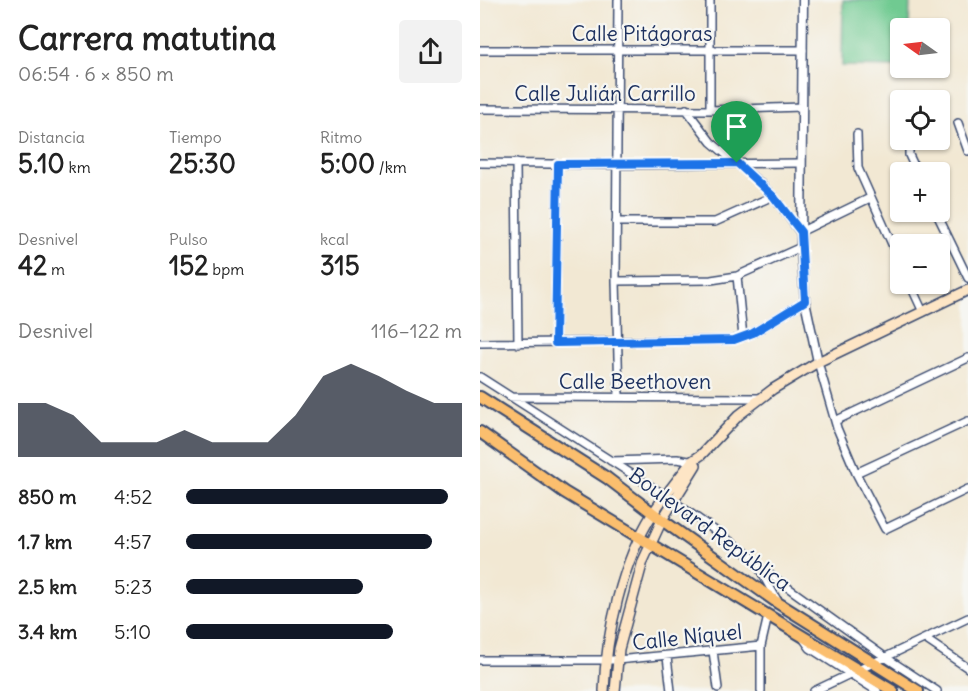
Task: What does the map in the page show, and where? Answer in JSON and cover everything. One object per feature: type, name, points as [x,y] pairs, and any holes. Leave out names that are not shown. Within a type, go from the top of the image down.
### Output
[{"type":"main road","points":[[604,691],[605,661],[621,592],[640,537],[697,460],[739,415],[759,398],[818,362],[968,290]]},
{"type":"main road","name":"Boulevard República","points":[[480,397],[607,478],[657,517],[778,603],[918,691]]},
{"type":"main road","name":"Boulevard República","points":[[480,432],[564,492],[768,616],[853,672],[893,691]]},
{"type":"main road","points":[[615,691],[617,660],[657,517]]},
{"type":"street","points":[[618,0],[616,281],[619,396]]},
{"type":"street","points":[[710,0],[710,110]]},
{"type":"street","points":[[803,0],[801,247],[805,301],[818,362],[835,421],[856,473],[885,529],[968,489]]},
{"type":"street","name":"Calle Pitágoras","points":[[480,50],[803,50]]},
{"type":"street","name":"Calle Julián Carrillo","points":[[480,109],[710,110],[802,107]]},
{"type":"street","points":[[686,109],[711,142],[773,196],[801,232]]},
{"type":"street","points":[[958,123],[968,151]]},
{"type":"street","points":[[857,134],[858,168],[890,241]]},
{"type":"street","points":[[480,163],[616,165],[801,163]]},
{"type":"street","points":[[516,163],[518,344]]},
{"type":"street","points":[[555,343],[558,164]]},
{"type":"street","points":[[616,222],[715,222],[773,196]]},
{"type":"street","points":[[801,232],[870,198]]},
{"type":"street","points":[[941,222],[968,278]]},
{"type":"street","points":[[616,281],[711,280],[737,276],[801,247]]},
{"type":"street","points":[[737,276],[743,337]]},
{"type":"street","points":[[915,294],[923,312]]},
{"type":"street","points":[[480,343],[723,342],[743,337],[805,301]]},
{"type":"street","points":[[835,421],[968,358]]},
{"type":"street","points":[[480,377],[669,499],[752,557],[778,603]]},
{"type":"street","name":"Calle Beethoven","points":[[510,397],[759,398]]},
{"type":"street","points":[[856,473],[968,420]]},
{"type":"street","points":[[611,461],[697,460]]},
{"type":"street","points":[[758,566],[885,657],[937,691]]},
{"type":"street","points":[[761,691],[761,646],[768,616]]},
{"type":"street","points":[[814,691],[966,621]]},
{"type":"street","points":[[924,639],[968,668]]},
{"type":"street","name":"Calle Níquel","points":[[480,660],[605,661],[667,657],[761,646]]},
{"type":"street","points":[[713,651],[718,688]]},
{"type":"street","points":[[667,657],[671,691]]},
{"type":"street","points":[[853,672],[874,690]]},
{"type":"street","points":[[834,683],[834,691]]},
{"type":"green space","points":[[843,0],[910,0],[909,18],[890,18],[890,67],[842,66]]},
{"type":"route","points":[[737,163],[773,196],[801,232],[805,301],[753,333],[723,342],[555,343],[558,164],[737,163]]}]
